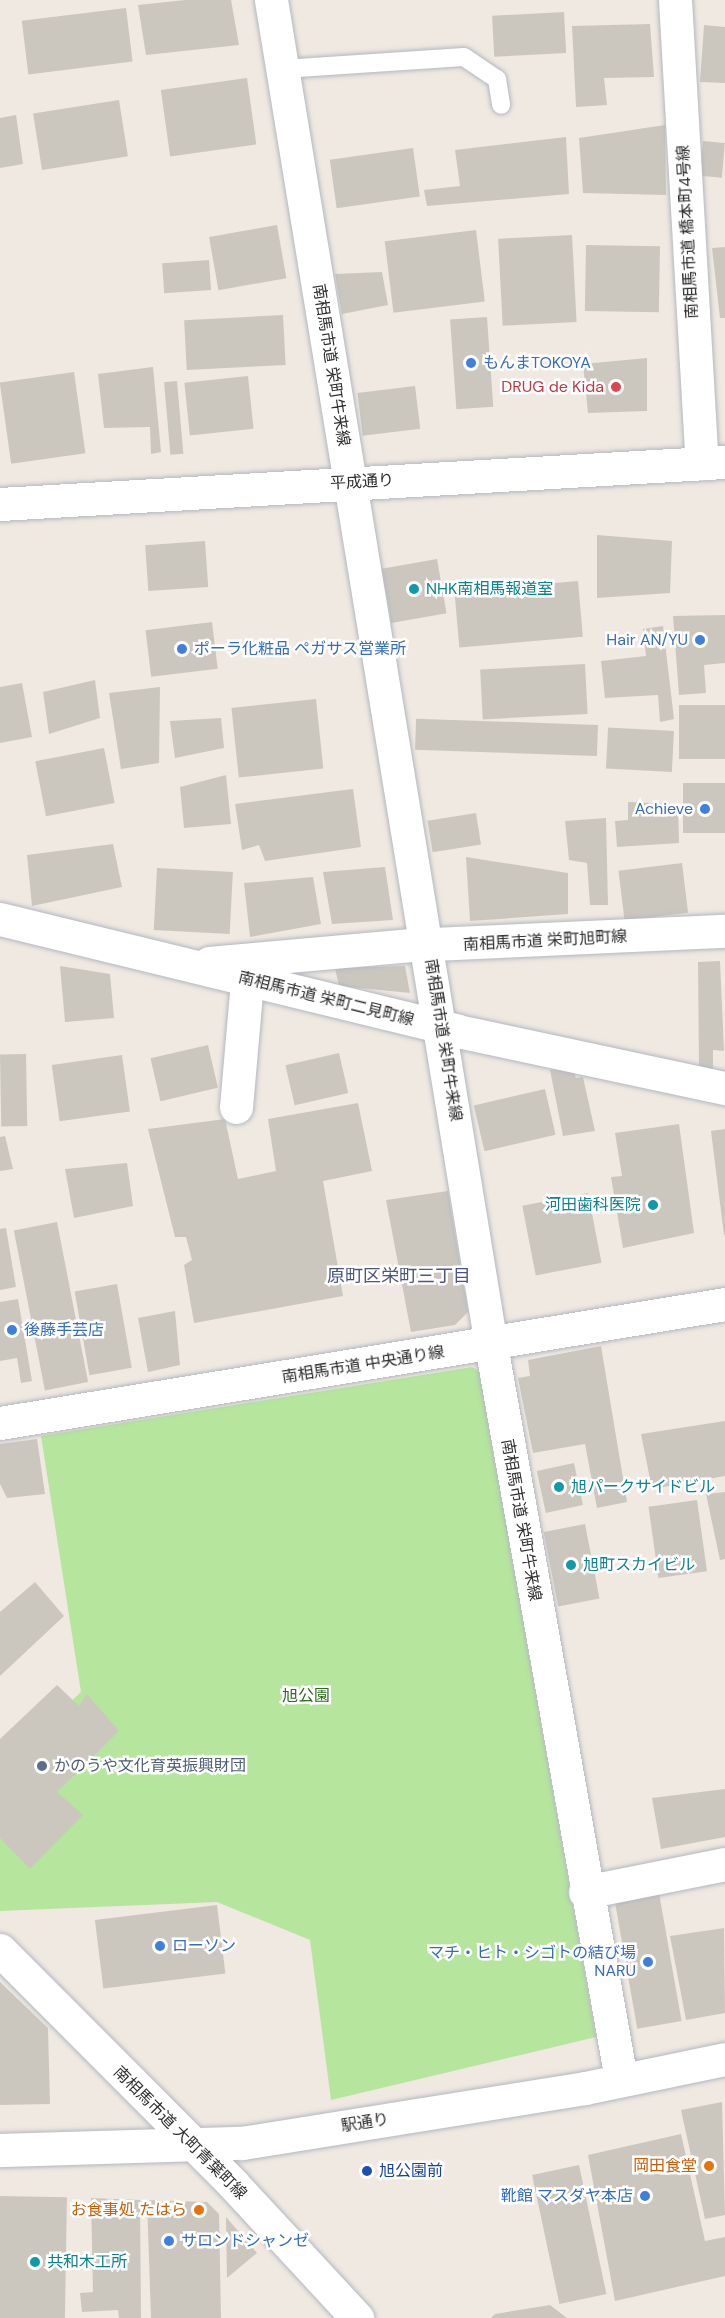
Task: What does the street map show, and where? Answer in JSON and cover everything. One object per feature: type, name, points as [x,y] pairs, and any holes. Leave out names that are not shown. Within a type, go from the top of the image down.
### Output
[{"type":"street","name":"南相馬市道 栄町牛来線","points":[[271,0],[428,945],[491,1346],[585,1892],[621,2079]]},
{"type":"street","name":"南相馬市道 橋本町4号線","points":[[675,0],[713,462]]},
{"type":"street","name":"平成通り","points":[[0,504],[713,462]]},
{"type":"street","name":"南相馬市道 栄町二見町線","points":[[0,919],[441,1028],[725,1088]]},
{"type":"street","name":"南相馬市道 栄町旭町線","points":[[186,965],[428,945],[725,931]]},
{"type":"street","points":[[236,1107],[247,980]]},
{"type":"street","name":"南相馬市道 中央通り線","points":[[0,1423],[491,1346],[725,1304]]},
{"type":"street","points":[[585,1892],[725,1864]]},
{"type":"street","name":"南相馬市道 大町青葉町線","points":[[0,1950],[357,2318]]},
{"type":"street","name":"駅通り","points":[[0,2150],[194,2148],[621,2079],[725,2059]]},
{"type":"lane","points":[[283,69],[464,57],[497,80],[501,105]]},
{"type":"green space","name":"旭公園","points":[[472,1367],[479,1371],[596,2037],[331,2100],[310,1940],[217,1902],[0,1911],[0,1766],[81,1692],[41,1436]]},
{"type":"building","points":[[185,0],[231,0],[239,45],[146,55],[138,5]]},
{"type":"building","points":[[126,8],[133,62],[28,74],[22,21]]},
{"type":"building","points":[[564,12],[566,53],[494,57],[492,16]]},
{"type":"building","points":[[650,24],[654,77],[604,78],[607,105],[576,107],[572,26]]},
{"type":"building","points":[[704,25],[725,27],[725,83],[700,82]]},
{"type":"building","points":[[247,78],[256,144],[170,156],[161,90]]},
{"type":"building","points":[[119,100],[128,156],[42,170],[33,114]]},
{"type":"building","points":[[16,115],[23,164],[0,168],[0,118]]},
{"type":"building","points":[[665,125],[666,195],[583,193],[579,138]]},
{"type":"building","points":[[566,137],[569,194],[427,206],[424,190],[460,186],[455,150]]},
{"type":"building","points":[[703,141],[725,143],[722,178],[700,176]]},
{"type":"building","points":[[413,148],[420,197],[337,208],[330,160]]},
{"type":"building","points":[[277,225],[286,278],[218,290],[209,237]]},
{"type":"building","points":[[476,230],[485,301],[393,313],[385,241]]},
{"type":"building","points":[[572,235],[577,322],[503,326],[498,239]]},
{"type":"building","points":[[586,245],[660,246],[659,312],[585,311]]},
{"type":"building","points":[[725,247],[725,318],[720,318],[712,248]]},
{"type":"building","points":[[209,260],[211,290],[164,293],[162,263]]},
{"type":"building","points":[[382,272],[388,305],[342,314],[335,274]]},
{"type":"building","points":[[283,315],[286,365],[187,370],[184,320]]},
{"type":"building","name":"もんまTOKOYA","points":[[487,317],[493,407],[456,409],[450,320]]},
{"type":"building","name":"DRUG de Kida","points":[[647,358],[647,411],[588,413],[583,364]]},
{"type":"building","points":[[153,367],[161,452],[151,454],[150,427],[104,428],[98,374]]},
{"type":"building","points":[[74,372],[85,453],[11,464],[0,382]]},
{"type":"building","points":[[248,376],[254,429],[190,435],[184,383]]},
{"type":"building","points":[[177,381],[183,454],[170,455],[164,382]]},
{"type":"building","points":[[415,386],[420,429],[363,436],[357,393]]},
{"type":"building","points":[[597,535],[672,541],[670,593],[597,598]]},
{"type":"building","points":[[205,541],[208,587],[148,591],[145,545]]},
{"type":"building","name":"NHK南相馬報道室","points":[[437,559],[447,613],[391,623],[382,569]]},
{"type":"building","points":[[578,581],[583,637],[459,648],[454,592]]},
{"type":"building","name":"Hair AN/YU","points":[[725,615],[725,663],[704,665],[706,693],[679,695],[673,616]]},
{"type":"building","name":"ポーラ化粧品 ペガサス営業所","points":[[212,622],[218,669],[151,677],[145,630]]},
{"type":"building","points":[[663,626],[674,719],[660,722],[658,695],[605,698],[601,661],[646,656],[643,629]]},
{"type":"building","points":[[585,664],[588,714],[483,719],[480,669]]},
{"type":"building","points":[[95,680],[100,718],[49,734],[43,692]]},
{"type":"building","points":[[22,683],[32,737],[0,743],[0,687]]},
{"type":"building","points":[[160,687],[159,763],[121,769],[109,693]]},
{"type":"building","points":[[316,699],[323,769],[239,778],[231,708]]},
{"type":"building","points":[[679,705],[725,705],[725,759],[679,759]]},
{"type":"building","points":[[221,718],[224,748],[175,758],[170,721]]},
{"type":"building","points":[[416,719],[598,725],[597,756],[415,750]]},
{"type":"building","points":[[608,728],[674,731],[672,772],[606,768]]},
{"type":"building","points":[[104,748],[115,803],[46,816],[35,761]]},
{"type":"building","points":[[226,775],[231,824],[184,828],[180,787]]},
{"type":"building","name":"Achieve","points":[[683,783],[725,783],[725,833],[683,833]]},
{"type":"building","points":[[353,789],[361,847],[265,861],[259,845],[242,850],[235,804]]},
{"type":"building","points":[[628,802],[678,804],[679,843],[617,847],[615,821],[628,820]]},
{"type":"building","points":[[476,813],[481,845],[433,852],[428,821]]},
{"type":"building","points":[[606,818],[608,905],[590,905],[587,863],[569,860],[565,821]]},
{"type":"building","points":[[113,844],[122,887],[32,906],[27,855]]},
{"type":"building","points":[[466,857],[568,873],[568,914],[470,921]]},
{"type":"building","points":[[682,863],[688,913],[625,920],[618,871]]},
{"type":"building","points":[[385,867],[393,920],[332,924],[323,872]]},
{"type":"building","points":[[157,868],[233,872],[230,934],[154,930]]},
{"type":"building","points":[[313,877],[321,924],[250,937],[244,883]]},
{"type":"building","points":[[720,961],[724,1051],[713,1050],[713,1069],[699,1066],[698,962]]},
{"type":"building","points":[[60,966],[110,974],[114,1018],[65,1022]]},
{"type":"building","points":[[405,966],[410,993],[339,986],[335,968]]},
{"type":"building","points":[[208,1045],[218,1088],[160,1101],[151,1058]]},
{"type":"building","points":[[339,1053],[348,1093],[295,1105],[285,1065]]},
{"type":"building","points":[[0,1054],[26,1054],[27,1126],[1,1126]]},
{"type":"building","points":[[122,1055],[130,1111],[60,1121],[52,1065]]},
{"type":"building","points":[[573,1068],[576,1078],[583,1077],[595,1131],[563,1136],[550,1070]]},
{"type":"building","points":[[545,1089],[556,1135],[484,1151],[474,1105]]},
{"type":"building","points":[[358,1103],[372,1171],[323,1181],[343,1296],[194,1323],[184,1265],[192,1260],[186,1237],[175,1237],[148,1129],[225,1119],[238,1179],[276,1171],[268,1119]]},
{"type":"building","name":"河田歯科医院","points":[[679,1124],[694,1233],[623,1248],[611,1177],[622,1176],[615,1133]]},
{"type":"building","points":[[725,1129],[725,1235],[724,1235],[711,1131]]},
{"type":"building","points":[[5,1136],[13,1169],[0,1171],[0,1137]]},
{"type":"building","points":[[127,1163],[133,1206],[74,1218],[65,1169]]},
{"type":"building","points":[[448,1191],[468,1312],[455,1325],[411,1332],[386,1200]]},
{"type":"building","points":[[588,1193],[602,1263],[536,1275],[522,1206]]},
{"type":"building","points":[[57,1222],[88,1382],[45,1390],[14,1230]]},
{"type":"building","points":[[6,1228],[16,1287],[0,1290],[0,1229]]},
{"type":"building","points":[[117,1284],[132,1368],[89,1375],[75,1291]]},
{"type":"building","name":"後藤手芸店","points":[[18,1299],[32,1381],[21,1383],[17,1358],[0,1361],[0,1302]]},
{"type":"building","points":[[175,1311],[180,1365],[148,1372],[138,1318]]},
{"type":"building","points":[[601,1346],[627,1502],[597,1508],[585,1444],[533,1453],[518,1378],[530,1376],[528,1360]]},
{"type":"building","points":[[725,1421],[725,1476],[652,1489],[641,1434]]},
{"type":"building","points":[[37,1439],[45,1494],[7,1498],[0,1484],[0,1444]]},
{"type":"building","name":"旭パークサイドビル","points":[[574,1463],[583,1505],[546,1513],[537,1471]]},
{"type":"building","points":[[725,1492],[725,1559],[720,1560],[706,1494]]},
{"type":"building","points":[[697,1500],[707,1571],[658,1578],[648,1507]]},
{"type":"building","name":"旭町スカイビル","points":[[585,1524],[600,1599],[558,1607],[544,1532]]},
{"type":"building","points":[[35,1582],[64,1616],[0,1676],[0,1612]]},
{"type":"building","name":"かのうや文化育英振興財団","points":[[57,1685],[79,1706],[87,1694],[119,1731],[57,1792],[83,1815],[30,1869],[0,1838],[0,1739]]},
{"type":"building","points":[[725,1789],[725,1837],[661,1849],[652,1798]]},
{"type":"building","name":"マチ・ヒト・シゴトの結び場 NARU","points":[[659,1893],[682,2021],[637,2029],[615,1901]]},
{"type":"building","name":"ローソン","points":[[217,1905],[225,1973],[103,1988],[95,1920]]},
{"type":"building","points":[[724,1928],[725,2013],[686,2020],[670,1936]]},
{"type":"building","points":[[0,1982],[48,2028],[50,2104],[0,2105]]},
{"type":"building","name":"岡田食堂","points":[[722,2102],[725,2215],[705,2219],[681,2110]]},
{"type":"building","name":"靴館 マスダヤ本店","points":[[681,2134],[705,2241],[725,2237],[725,2276],[615,2301],[588,2155]]},
{"type":"building","points":[[579,2165],[606,2294],[559,2304],[532,2175]]},
{"type":"building","name":"共和木工所","points":[[0,2196],[67,2197],[65,2318],[0,2318]]},
{"type":"building","points":[[91,2198],[140,2200],[141,2318],[119,2318],[118,2310],[82,2312],[80,2293],[93,2292]]},
{"type":"building","points":[[147,2200],[207,2202],[219,2214],[221,2318],[151,2318]]},
{"type":"building","points":[[226,2217],[257,2253],[227,2278]]},
{"type":"building","points":[[550,2305],[567,2318],[491,2318],[495,2314]]},
{"type":"place","name":"もんまTOKOYA","points":[[471,363]]},
{"type":"place","name":"DRUG de Kida","points":[[616,387]]},
{"type":"place","name":"NHK南相馬報道室","points":[[414,589]]},
{"type":"place","name":"Hair AN/YU","points":[[700,640]]},
{"type":"place","name":"ポーラ化粧品 ペガサス営業所","points":[[182,649]]},
{"type":"place","name":"Achieve","points":[[705,809]]},
{"type":"place","name":"河田歯科医院","points":[[653,1205]]},
{"type":"place","name":"後藤手芸店","points":[[12,1330]]},
{"type":"place","name":"旭パークサイドビル","points":[[559,1487]]},
{"type":"place","name":"旭町スカイビル","points":[[571,1565]]},
{"type":"place","name":"かのうや文化育英振興財団","points":[[42,1766]]},
{"type":"place","name":"ローソン","points":[[160,1946]]},
{"type":"place","name":"マチ・ヒト・シゴトの結び場 NARU","points":[[648,1962]]},
{"type":"place","name":"岡田食堂","points":[[709,2166]]},
{"type":"place","name":"旭公園前","points":[[367,2171]]},
{"type":"place","name":"靴館 マスダヤ本店","points":[[645,2196]]},
{"type":"place","name":"お食事処 たはら","points":[[199,2210]]},
{"type":"place","name":"サロンドシャンゼ","points":[[169,2241]]},
{"type":"place","name":"共和木工所","points":[[35,2262]]},
{"type":"district","name":"原町区栄町三丁目","points":[[399,1276]]}]
